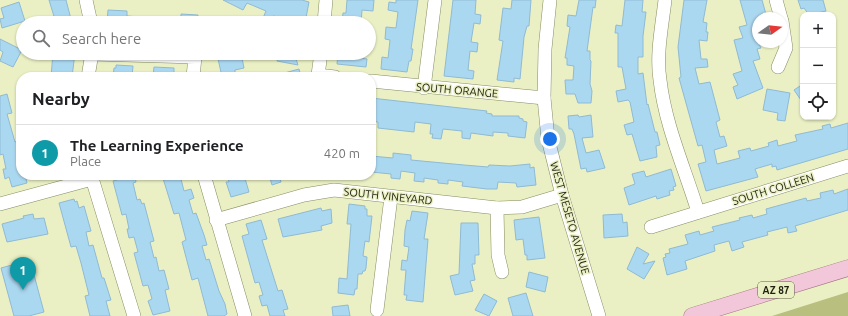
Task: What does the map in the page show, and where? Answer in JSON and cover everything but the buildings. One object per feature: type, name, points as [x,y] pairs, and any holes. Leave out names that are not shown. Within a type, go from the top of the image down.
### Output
[{"type":"main road","name":"AZ 87","points":[[692,316],[848,268]]},
{"type":"street","points":[[86,0],[89,16]]},
{"type":"street","points":[[325,16],[326,0]]},
{"type":"street","points":[[424,88],[435,0]]},
{"type":"street","name":"WEST MESETO AVENUE","points":[[550,0],[544,49],[544,98],[548,139],[562,195],[598,316]]},
{"type":"street","points":[[665,0],[660,44],[660,79],[666,110],[698,212]]},
{"type":"street","points":[[776,0],[780,12]]},
{"type":"street","points":[[778,67],[786,48]]},
{"type":"street","points":[[89,72],[91,60]]},
{"type":"street","points":[[194,72],[195,60]]},
{"type":"street","points":[[318,72],[320,60]]},
{"type":"street","name":"SOUTH ORANGE","points":[[376,82],[424,88],[544,98]]},
{"type":"street","name":"SOUTH COLLEEN","points":[[652,227],[848,166]]},
{"type":"street","points":[[0,204],[82,180]]},
{"type":"street","points":[[93,180],[134,316]]},
{"type":"street","points":[[205,180],[245,316]]},
{"type":"street","name":"SOUTH VINEYARD","points":[[216,220],[304,195],[334,190],[497,208],[522,207],[562,195]]},
{"type":"street","points":[[377,310],[391,197]]},
{"type":"street","points":[[497,208],[498,255],[502,272]]},
{"type":"green space","points":[[848,292],[848,316],[772,316]]},
{"type":"place","name":"The Learning Experience","points":[[23,290]]}]
